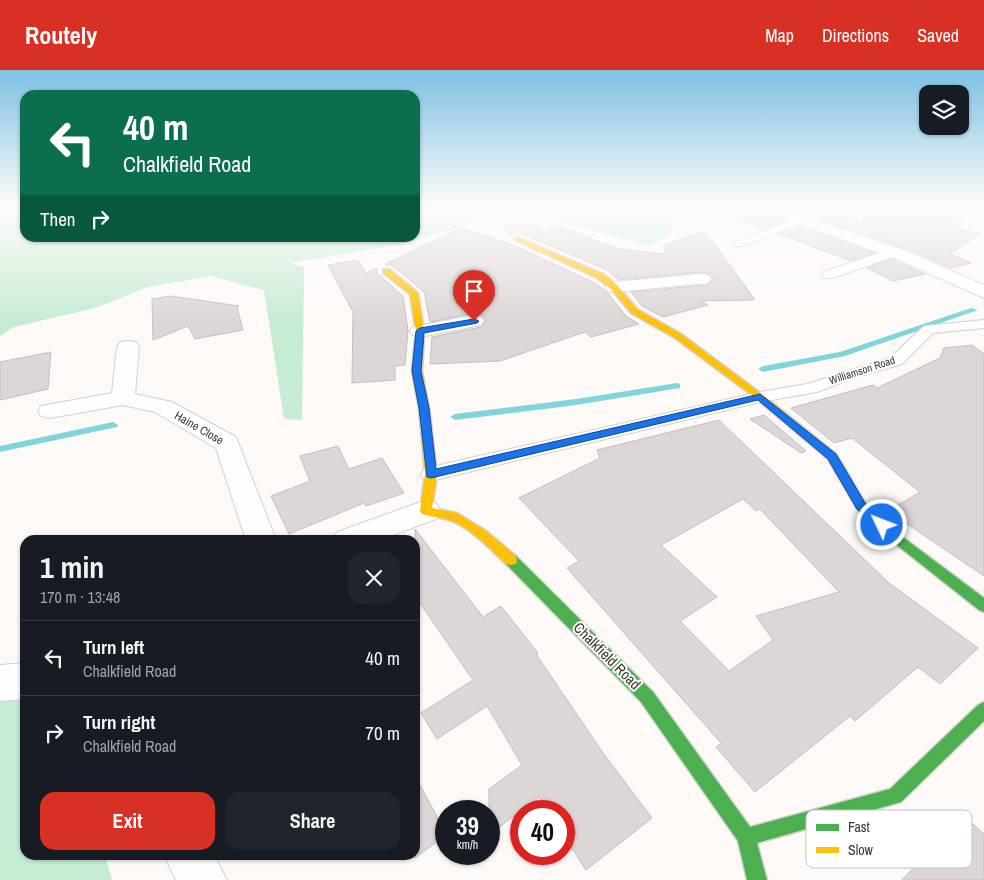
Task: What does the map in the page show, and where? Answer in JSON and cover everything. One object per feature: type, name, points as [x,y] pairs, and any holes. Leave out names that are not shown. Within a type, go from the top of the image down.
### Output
[{"type":"street","points":[[532,246],[600,276],[614,287],[634,311],[678,336],[760,397],[832,457],[861,506],[873,518],[892,535],[984,606]]},
{"type":"street","points":[[875,246],[961,280],[984,292]]},
{"type":"street","points":[[361,535],[426,511],[431,474],[424,408],[416,371],[420,331],[414,293],[386,271]]},
{"type":"street","points":[[614,287],[702,279]]},
{"type":"street","points":[[420,331],[474,321]]},
{"type":"street","points":[[50,411],[123,398],[128,347]]},
{"type":"street","name":"Haine Close","points":[[123,398],[163,407],[228,443],[259,535]]},
{"type":"street","name":"Chalkfield Road","points":[[426,511],[453,516],[482,534],[521,568],[647,697],[746,837],[757,880]]},
{"type":"street","points":[[0,683],[20,681]]},
{"type":"street","points":[[844,810],[895,796],[984,710]]},
{"type":"street","points":[[746,837],[806,820]]},
{"type":"street","points":[[190,860],[203,880]]},
{"type":"lane","points":[[828,275],[894,252]]},
{"type":"lane","name":"Williamson Road","points":[[760,397],[811,388],[847,374],[896,361],[930,329],[984,324]]},
{"type":"lane","points":[[431,474],[760,397]]},
{"type":"green space","points":[[0,246],[390,246],[290,263],[304,267],[302,420],[284,419],[264,290],[211,276],[148,287],[95,308],[14,327],[0,336]]},
{"type":"green space","points":[[20,698],[20,860],[106,860],[112,880],[0,880],[0,700]]},
{"type":"building","points":[[423,246],[515,246],[593,282],[607,292],[626,316],[639,324],[591,337],[585,332],[500,361],[430,364],[432,337],[481,327],[486,320],[482,315],[474,313],[430,322],[424,292],[393,266],[385,264]]},
{"type":"building","points":[[550,246],[610,246],[618,249],[665,254],[664,246],[716,246],[755,300],[700,301],[708,305],[663,317],[642,306],[631,292],[708,285],[713,279],[710,274],[702,272],[619,280],[607,270]]},
{"type":"building","points":[[810,246],[854,246],[874,253],[851,261]]},
{"type":"building","points":[[897,246],[962,246],[950,254],[971,263],[950,268]]},
{"type":"building","points":[[892,259],[925,274],[893,281],[867,268]]},
{"type":"building","points":[[358,260],[366,273],[377,268],[376,272],[403,296],[408,331],[405,365],[395,366],[395,380],[352,383],[353,312],[328,265]]},
{"type":"building","points":[[171,296],[239,306],[237,307],[243,330],[195,339],[188,326],[153,340],[152,299]]},
{"type":"building","points":[[972,345],[984,354],[984,576],[888,511],[920,492],[852,438],[834,443],[791,408],[873,385],[877,388],[940,358],[944,348]]},
{"type":"building","points":[[51,352],[48,389],[0,400],[0,362]]},
{"type":"building","points":[[764,415],[806,451],[801,453],[750,419]]},
{"type":"building","points":[[719,420],[889,583],[978,648],[940,684],[918,667],[855,721],[850,716],[755,792],[716,747],[721,743],[567,568],[579,561],[519,498],[600,458],[597,450]],"holes":[[[743,499],[756,511],[760,509],[839,592],[756,616],[773,640],[729,671],[680,621],[717,597],[661,545]]]},
{"type":"building","points":[[338,446],[349,469],[382,458],[404,493],[366,506],[364,503],[289,534],[271,496],[310,481],[300,456]]},
{"type":"building","points":[[420,535],[483,617],[501,606],[538,653],[536,654],[603,753],[652,818],[586,870],[575,853],[575,800],[541,800],[539,797],[535,800],[510,800],[510,819],[500,827],[500,800],[489,800],[489,789],[522,765],[487,706],[437,739],[421,713],[473,680],[420,603]]},
{"type":"building","points":[[420,785],[435,813],[435,843],[420,854]]},
{"type":"building","points":[[972,823],[984,834],[984,880],[902,880],[913,868],[972,868]]},
{"type":"waterway","points":[[763,369],[842,354],[974,310]]},
{"type":"waterway","points":[[455,417],[576,402],[677,386]]},
{"type":"waterway","points":[[0,449],[113,425]]},
{"type":"traffic: fast","points":[[840,470],[861,506],[892,535],[984,606]]},
{"type":"traffic: fast","points":[[511,560],[647,697],[746,837],[757,880]]},
{"type":"traffic: fast","points":[[844,810],[895,796],[984,710]]},
{"type":"traffic: fast","points":[[746,837],[806,820]]},
{"type":"traffic: slow","points":[[532,246],[600,276],[614,287],[634,311],[678,336],[760,397],[832,457],[840,470]]},
{"type":"traffic: slow","points":[[386,271],[414,293],[420,331],[417,371],[424,408],[431,474],[426,511],[453,516],[482,534],[511,560]]},
{"type":"route","points":[[474,321],[420,331],[416,371],[424,408],[431,474],[760,397],[832,457],[861,506],[882,525]]}]
